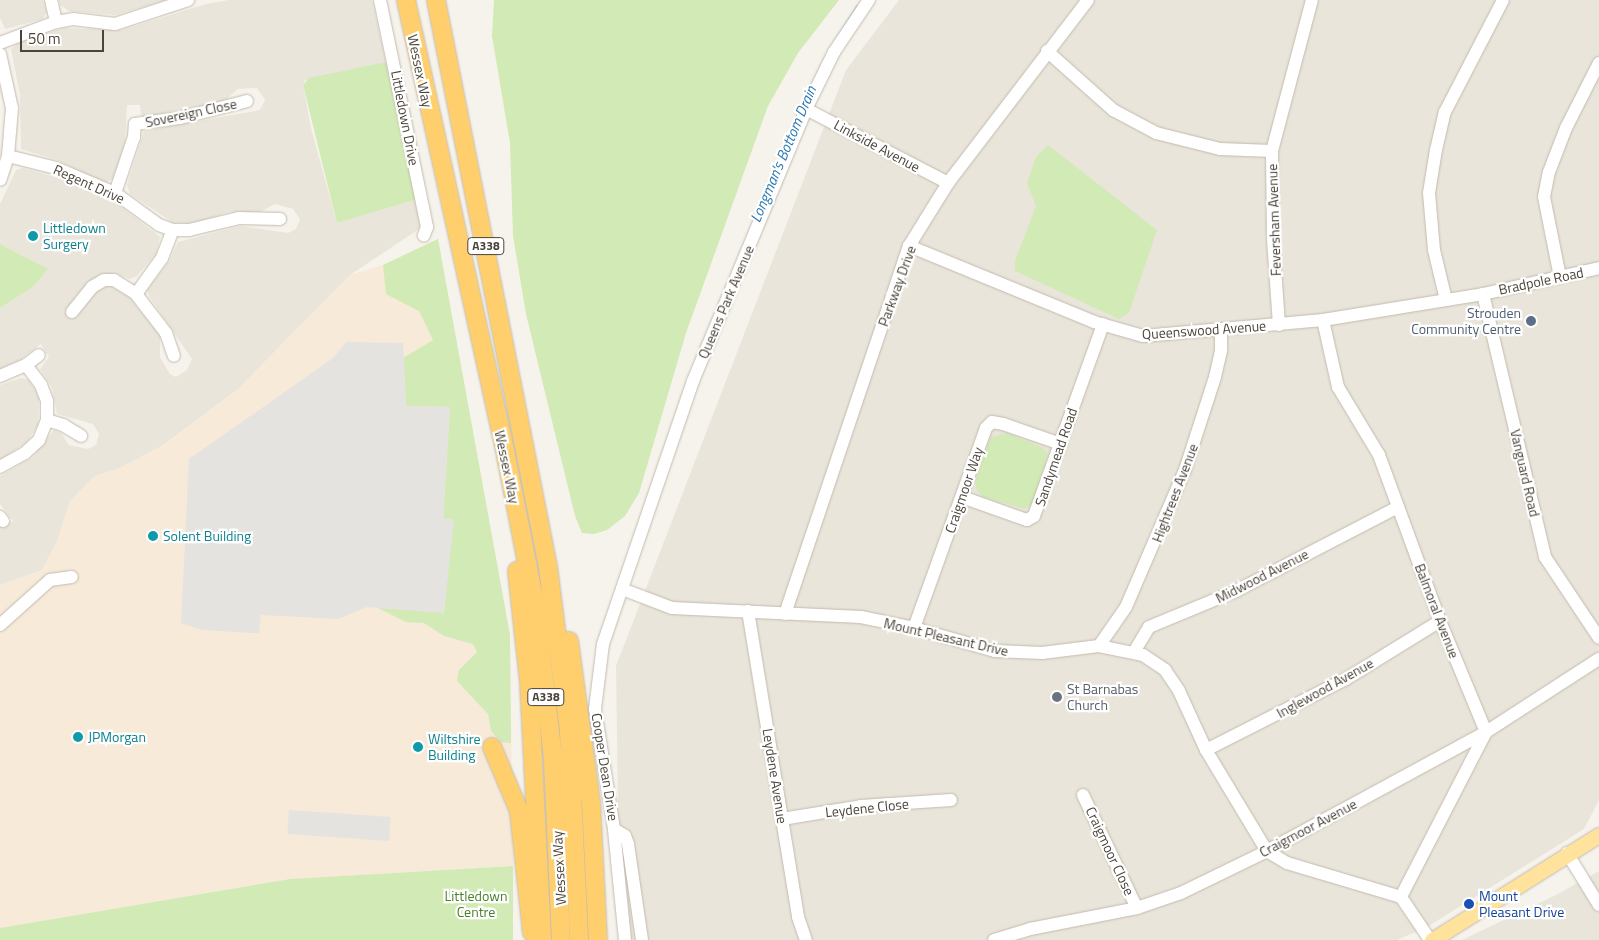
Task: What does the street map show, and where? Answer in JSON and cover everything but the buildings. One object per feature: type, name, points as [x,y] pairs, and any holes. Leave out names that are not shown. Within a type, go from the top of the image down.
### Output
[{"type":"highway","name":"Wessex Way","points":[[406,0],[506,456],[541,648],[553,769],[561,940]]},
{"type":"highway","name":"Wessex Way","points":[[436,0],[534,492],[569,732],[579,940]]},
{"type":"highway","points":[[506,456],[527,650],[542,940]]},
{"type":"highway","points":[[534,492],[554,563],[576,680],[591,803],[598,940]]},
{"type":"highway","points":[[492,747],[519,811],[532,940]]},
{"type":"main road","points":[[1431,940],[1599,835]]},
{"type":"street","points":[[51,0],[56,22]]},
{"type":"street","points":[[0,43],[56,22],[73,19],[115,24],[186,0]]},
{"type":"street","name":"Littledown Drive","points":[[380,0],[427,227],[424,235]]},
{"type":"street","name":"Queens Park Avenue","points":[[622,589],[693,381],[806,109],[834,52],[869,0]]},
{"type":"street","name":"Parkway Drive","points":[[784,614],[909,246],[948,183],[1047,51],[1088,0]]},
{"type":"street","name":"Feversham Avenue","points":[[1279,325],[1272,239],[1272,151],[1312,0]]},
{"type":"street","points":[[1446,300],[1434,250],[1429,192],[1436,150],[1445,112],[1503,0]]},
{"type":"street","points":[[1047,51],[1113,110],[1156,133],[1220,149],[1272,151]]},
{"type":"street","points":[[0,54],[12,108],[8,156],[0,180]]},
{"type":"street","points":[[1560,277],[1544,197],[1549,172],[1566,128],[1599,63]]},
{"type":"street","name":"Sovereign Close","points":[[115,193],[132,143],[134,119],[180,118],[247,101]]},
{"type":"street","name":"Linkside Avenue","points":[[806,109],[948,183]]},
{"type":"street","name":"Regent Drive","points":[[8,156],[56,168],[115,193],[159,225],[173,230],[196,229],[240,218],[280,219]]},
{"type":"street","points":[[136,294],[162,258],[173,230]]},
{"type":"street","name":"Queenswood Avenue","points":[[909,246],[1103,324],[1143,336],[1323,320],[1483,294]]},
{"type":"street","name":"Bradpole Road","points":[[1483,294],[1599,268]]},
{"type":"street","points":[[72,312],[92,287],[104,280],[114,280],[136,294],[166,333],[174,356]]},
{"type":"street","name":"Vanguard Road","points":[[1483,294],[1545,557],[1599,638]]},
{"type":"street","name":"Balmoral Avenue","points":[[1323,320],[1338,387],[1350,412],[1373,442],[1440,621],[1486,732]]},
{"type":"street","name":"Sandymead Road","points":[[962,497],[1029,520],[1037,512],[1103,324]]},
{"type":"street","name":"Hightrees Avenue","points":[[1100,646],[1126,607],[1185,470],[1221,350],[1221,329]]},
{"type":"street","points":[[0,376],[26,365],[39,355]]},
{"type":"street","points":[[0,467],[33,447],[47,420],[45,393],[26,365]]},
{"type":"street","points":[[47,420],[64,425],[81,436]]},
{"type":"street","name":"Craigmoor Way","points":[[914,628],[986,428],[992,422],[1061,444]]},
{"type":"street","name":"Midwood Avenue","points":[[1134,652],[1149,627],[1236,592],[1398,507]]},
{"type":"street","points":[[0,625],[50,580],[72,578]]},
{"type":"street","name":"Mount Pleasant Drive","points":[[622,589],[672,608],[861,617],[914,628],[995,651],[1042,653],[1100,646],[1134,652],[1165,670],[1179,691],[1206,750],[1266,851],[1287,863],[1401,897]]},
{"type":"street","name":"Cooper Dean Drive","points":[[622,589],[603,644],[595,709],[614,829],[626,940]]},
{"type":"street","name":"Leydene Avenue","points":[[748,611],[798,917],[806,940]]},
{"type":"street","name":"Inglewood Avenue","points":[[1206,750],[1346,680],[1440,621]]},
{"type":"street","name":"Craigmoor Avenue","points":[[994,940],[1030,929],[1137,908],[1180,893],[1266,851],[1486,732],[1599,659]]},
{"type":"street","points":[[1431,940],[1401,897],[1486,732]]},
{"type":"street","name":"Craigmoor Close","points":[[1083,794],[1137,908]]},
{"type":"street","name":"Leydene Close","points":[[782,819],[861,806],[951,800]]},
{"type":"street","name":"Cooper Dean Drive","points":[[614,829],[626,836],[642,940]]},
{"type":"street","points":[[1568,853],[1599,905]]},
{"type":"shaded area","points":[[0,0],[43,0],[47,12],[43,19],[5,29],[0,18]]},
{"type":"shaded area","points":[[59,0],[167,0],[115,15],[69,11],[60,5]]},
{"type":"shaded area","points":[[229,0],[372,0],[386,62],[305,80],[303,85],[311,128],[337,223],[418,199],[422,222],[419,229],[350,275],[237,390],[162,446],[118,469],[95,476],[70,501],[57,542],[42,570],[0,585],[0,527],[13,521],[0,504],[0,476],[33,457],[54,430],[61,433],[69,445],[88,449],[96,445],[99,434],[93,424],[57,414],[52,388],[40,369],[49,357],[41,344],[18,361],[0,369],[0,308],[33,287],[47,269],[0,244],[0,204],[16,170],[23,168],[65,180],[119,205],[160,237],[156,254],[136,277],[129,279],[116,273],[109,285],[129,297],[160,335],[160,357],[170,374],[176,377],[187,370],[192,359],[149,296],[147,290],[170,260],[178,242],[240,226],[288,233],[296,229],[300,219],[293,209],[275,204],[260,212],[229,212],[192,224],[172,222],[130,194],[127,185],[144,131],[260,110],[265,100],[257,88],[238,89],[223,102],[146,117],[141,115],[140,105],[127,105],[125,143],[113,179],[104,183],[57,160],[21,149],[20,95],[11,49],[21,41],[64,28],[122,30],[206,4]]},
{"type":"shaded area","points":[[899,0],[1599,0],[1599,800],[1584,829],[1427,927],[1397,940],[620,940],[616,666],[846,70]]},
{"type":"shaded area","points":[[438,239],[510,635],[513,866],[290,879],[0,928],[0,585],[42,570],[57,542],[70,501],[95,476],[118,469],[163,446],[237,390],[350,275],[383,265]]},
{"type":"shaded area","points":[[346,342],[403,343],[406,406],[450,407],[443,518],[454,520],[444,613],[367,607],[338,619],[261,615],[259,633],[202,630],[181,623],[189,459],[333,358]]},
{"type":"shaded area","points":[[21,378],[29,380],[39,396],[38,425],[27,442],[0,460],[0,385]]},
{"type":"shaded area","points":[[289,810],[391,817],[389,841],[287,834]]},
{"type":"shaded area","points":[[1599,871],[1599,940],[1462,940],[1556,895]]},
{"type":"green space","points":[[494,0],[839,0],[798,53],[768,106],[686,333],[639,493],[625,516],[607,530],[594,534],[582,533],[575,516],[526,314],[513,236],[510,143],[492,36]]},
{"type":"green space","points":[[386,62],[418,199],[337,223],[303,85],[309,78]]},
{"type":"green space","points":[[1048,145],[1157,230],[1129,313],[1119,319],[1015,271],[1015,261],[1036,206],[1027,183],[1036,157]]},
{"type":"green space","points":[[438,239],[510,635],[511,743],[501,742],[491,731],[488,714],[457,681],[459,670],[477,652],[473,644],[444,636],[424,623],[406,622],[378,608],[444,612],[453,520],[443,519],[450,407],[406,406],[403,358],[433,340],[419,311],[386,294],[383,265]]},
{"type":"green space","points":[[0,244],[48,269],[33,287],[0,308]]},
{"type":"green space","points":[[1007,433],[1043,448],[1048,454],[1032,504],[1025,509],[983,497],[977,490],[975,481],[991,437]]},
{"type":"green space","name":"Littledown Centre","points":[[513,866],[513,940],[0,940],[0,928],[290,879]]},
{"type":"waterway","name":"Longman's Bottom Drain","points":[[831,47],[857,6]]},
{"type":"place","name":"Littledown Surgery","points":[[33,236]]},
{"type":"place","name":"Strouden Community Centre","points":[[1531,321]]},
{"type":"place","name":"Solent Building","points":[[153,536]]},
{"type":"place","name":"St Barnabas Church","points":[[1057,697]]},
{"type":"place","name":"JPMorgan","points":[[78,737]]},
{"type":"place","name":"Wiltshire Building","points":[[418,747]]},
{"type":"place","name":"Mount Pleasant Drive","points":[[1469,904]]}]
